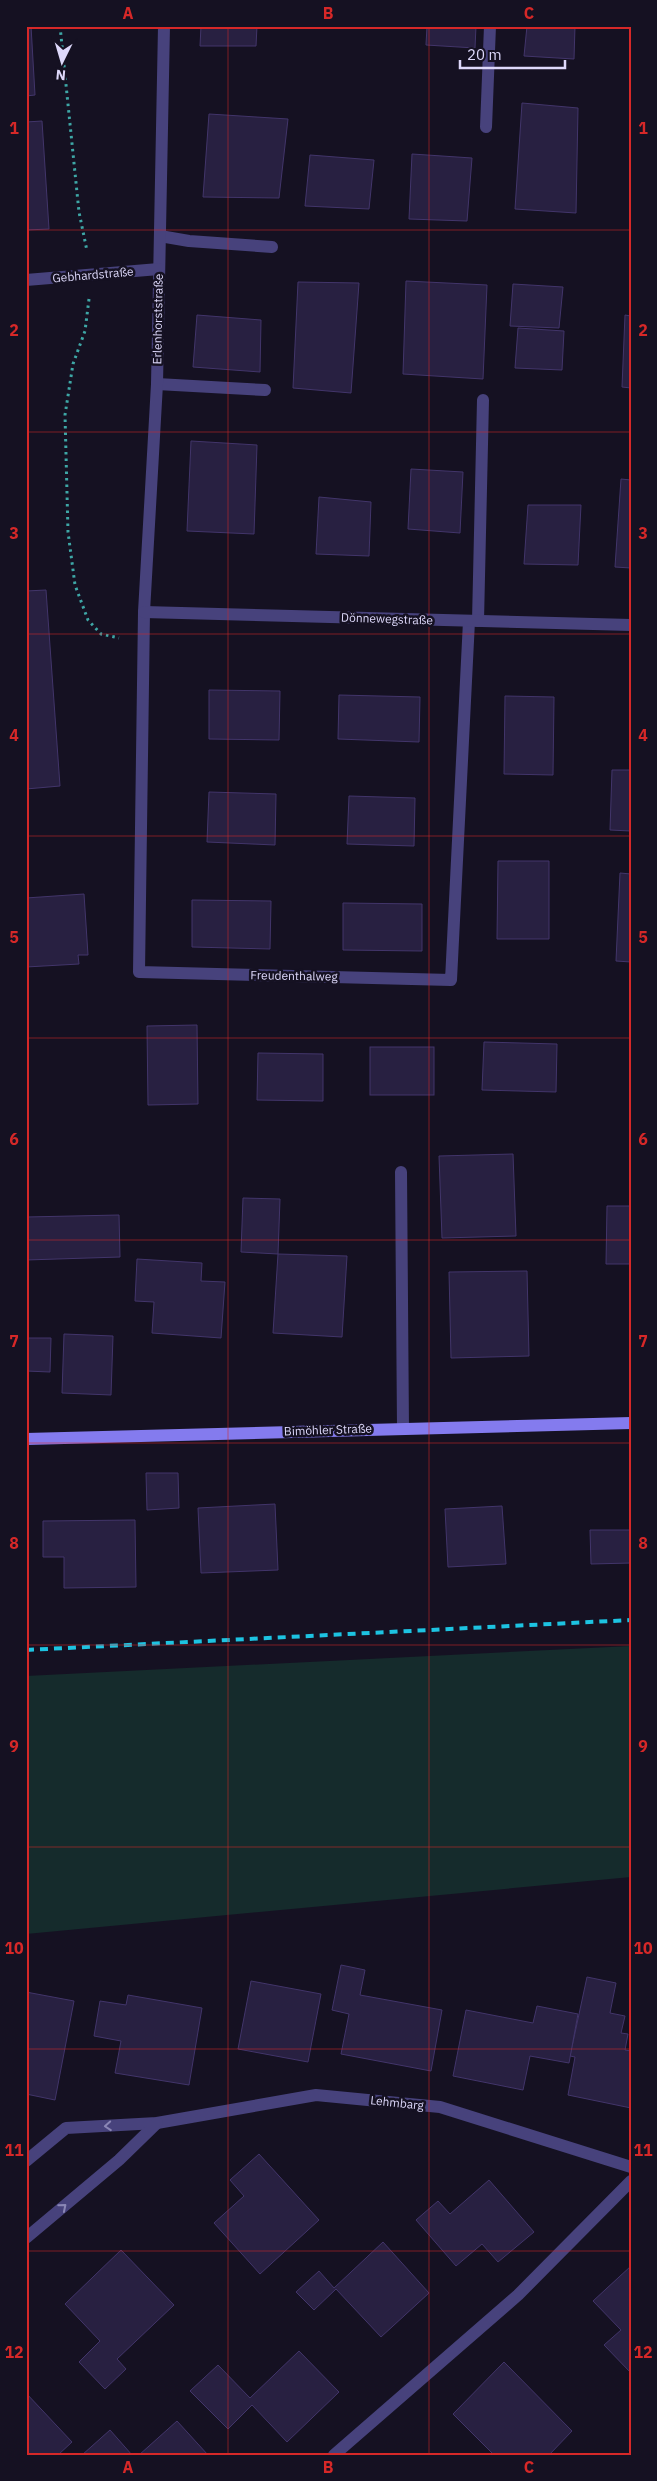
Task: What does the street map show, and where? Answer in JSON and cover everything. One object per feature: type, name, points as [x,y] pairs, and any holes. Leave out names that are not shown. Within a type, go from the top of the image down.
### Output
[{"type":"street","name":"Erlenhorststraße","points":[[144,612],[157,384],[164,26]]},
{"type":"street","points":[[486,127],[490,26]]},
{"type":"street","points":[[160,236],[189,241],[272,247]]},
{"type":"street","name":"Gebhardstraße","points":[[26,280],[159,269]]},
{"type":"street","points":[[157,384],[265,390]]},
{"type":"street","points":[[473,621],[483,400]]},
{"type":"street","name":"Dönnewegstraße","points":[[144,612],[631,625]]},
{"type":"street","name":"Freudenthalweg","points":[[144,612],[139,972],[451,980],[473,621]]},
{"type":"street","points":[[401,1172],[403,1428]]},
{"type":"street","name":"Bimöhler Straße","points":[[26,1439],[631,1422]]},
{"type":"street","name":"Lehmbarg","points":[[26,2161],[66,2128],[157,2122],[316,2095],[440,2107],[631,2167]]},
{"type":"street","points":[[26,2238],[119,2160],[157,2122]]},
{"type":"street","points":[[334,2455],[518,2295],[631,2182]]},
{"type":"path","points":[[60,26],[79,212],[92,275],[85,331],[73,364],[65,414],[68,532],[75,584],[88,620],[101,634],[121,638],[144,612]]},
{"type":"green space","points":[[631,1646],[631,1877],[26,1934],[26,1676]]},
{"type":"building","points":[[26,26],[31,26],[35,95],[26,96]]},
{"type":"building","points":[[201,26],[257,26],[256,46],[200,46]]},
{"type":"building","points":[[427,26],[476,26],[475,48],[426,45]]},
{"type":"building","points":[[527,26],[575,26],[574,59],[524,56]]},
{"type":"building","points":[[522,103],[578,108],[576,213],[515,209]]},
{"type":"building","points":[[209,114],[288,119],[279,198],[203,197]]},
{"type":"building","points":[[42,121],[49,229],[26,230],[26,122]]},
{"type":"building","points":[[412,154],[472,158],[467,221],[409,219]]},
{"type":"building","points":[[310,155],[374,160],[369,209],[305,206]]},
{"type":"building","points":[[406,281],[487,285],[483,379],[403,374]]},
{"type":"building","points":[[298,282],[359,283],[351,393],[293,388]]},
{"type":"building","points":[[513,284],[563,287],[559,328],[510,326]]},
{"type":"building","points":[[197,315],[261,320],[260,372],[193,367]]},
{"type":"building","points":[[625,315],[631,316],[631,388],[622,387]]},
{"type":"building","points":[[518,328],[564,331],[562,370],[515,368]]},
{"type":"building","points":[[191,441],[257,445],[254,534],[187,531]]},
{"type":"building","points":[[411,469],[463,472],[460,533],[408,529]]},
{"type":"building","points":[[621,479],[631,480],[631,568],[615,567]]},
{"type":"building","points":[[319,497],[371,502],[369,556],[316,554]]},
{"type":"building","points":[[528,505],[581,505],[578,565],[524,564]]},
{"type":"building","points":[[46,590],[60,786],[26,789],[26,591]]},
{"type":"building","points":[[209,690],[280,691],[279,740],[209,739]]},
{"type":"building","points":[[339,695],[420,697],[419,742],[338,739]]},
{"type":"building","points":[[505,696],[554,697],[553,775],[504,774]]},
{"type":"building","points":[[612,770],[631,770],[631,831],[610,830]]},
{"type":"building","points":[[209,792],[276,794],[275,845],[207,842]]},
{"type":"building","points":[[349,796],[415,798],[414,846],[347,844]]},
{"type":"building","points":[[498,861],[549,861],[549,939],[497,939]]},
{"type":"building","points":[[620,873],[631,874],[631,962],[616,961]]},
{"type":"building","points":[[84,894],[88,955],[78,955],[79,964],[26,967],[26,898]]},
{"type":"building","points":[[192,900],[271,901],[270,949],[192,947]]},
{"type":"building","points":[[343,903],[422,904],[422,951],[343,950]]},
{"type":"building","points":[[197,1025],[198,1104],[148,1105],[147,1026]]},
{"type":"building","points":[[484,1042],[557,1044],[556,1092],[482,1090]]},
{"type":"building","points":[[370,1047],[434,1047],[434,1095],[370,1095]]},
{"type":"building","points":[[258,1053],[323,1054],[323,1101],[257,1100]]},
{"type":"building","points":[[513,1154],[516,1236],[442,1238],[439,1156]]},
{"type":"building","points":[[243,1198],[280,1199],[278,1254],[241,1252]]},
{"type":"building","points":[[607,1206],[631,1206],[631,1264],[606,1264]]},
{"type":"building","points":[[119,1215],[120,1257],[26,1260],[26,1217]]},
{"type":"building","points":[[278,1254],[347,1256],[342,1337],[273,1333]]},
{"type":"building","points":[[137,1259],[202,1263],[201,1281],[225,1282],[221,1338],[152,1333],[154,1302],[135,1301]]},
{"type":"building","points":[[527,1271],[529,1356],[451,1358],[449,1272]]},
{"type":"building","points":[[64,1334],[113,1336],[111,1395],[62,1393]]},
{"type":"building","points":[[26,1338],[51,1338],[50,1372],[26,1371]]},
{"type":"building","points":[[146,1473],[178,1473],[179,1508],[147,1510]]},
{"type":"building","points":[[275,1504],[278,1570],[201,1573],[198,1508]]},
{"type":"building","points":[[502,1506],[506,1564],[448,1567],[445,1509]]},
{"type":"building","points":[[135,1520],[136,1587],[64,1588],[64,1557],[43,1557],[43,1521]]},
{"type":"building","points":[[590,1530],[631,1530],[631,1563],[591,1564]]},
{"type":"building","points":[[341,1965],[365,1970],[360,1995],[442,2010],[431,2071],[341,2054],[349,2014],[332,2010]]},
{"type":"building","points":[[587,1977],[616,1983],[610,2013],[625,2016],[621,2033],[628,2034],[625,2050],[631,2051],[631,2108],[568,2095],[575,2057],[570,2056]]},
{"type":"building","points":[[251,1981],[321,1994],[308,2062],[238,2049]]},
{"type":"building","points":[[26,1992],[74,2001],[55,2100],[26,2094]]},
{"type":"building","points":[[128,1995],[202,2008],[189,2085],[115,2073],[121,2041],[94,2036],[100,2001],[126,2005]]},
{"type":"building","points":[[537,2006],[578,2014],[569,2063],[530,2056],[523,2090],[453,2076],[466,2010],[533,2023]]},
{"type":"building","points":[[259,2154],[319,2220],[260,2274],[214,2223],[244,2196],[230,2180]]},
{"type":"building","points":[[489,2180],[534,2232],[498,2262],[482,2244],[456,2266],[416,2220],[438,2201],[450,2214]]},
{"type":"building","points":[[383,2242],[429,2293],[381,2337],[336,2289],[314,2310],[296,2292],[319,2271],[334,2288]]},
{"type":"building","points":[[121,2250],[174,2305],[117,2359],[126,2369],[105,2389],[79,2362],[100,2341],[65,2304]]},
{"type":"building","points":[[631,2266],[631,2373],[604,2345],[621,2330],[593,2301]]},
{"type":"building","points":[[299,2351],[339,2392],[287,2442],[252,2405],[228,2429],[190,2391],[218,2365],[250,2398]]},
{"type":"building","points":[[504,2362],[572,2431],[549,2455],[494,2455],[453,2414]]},
{"type":"building","points":[[26,2393],[72,2442],[58,2455],[26,2455]]},
{"type":"building","points":[[177,2421],[208,2455],[139,2455]]},
{"type":"building","points":[[110,2430],[132,2455],[82,2455]]},
{"type":"railway","points":[[26,1650],[631,1620]]}]
